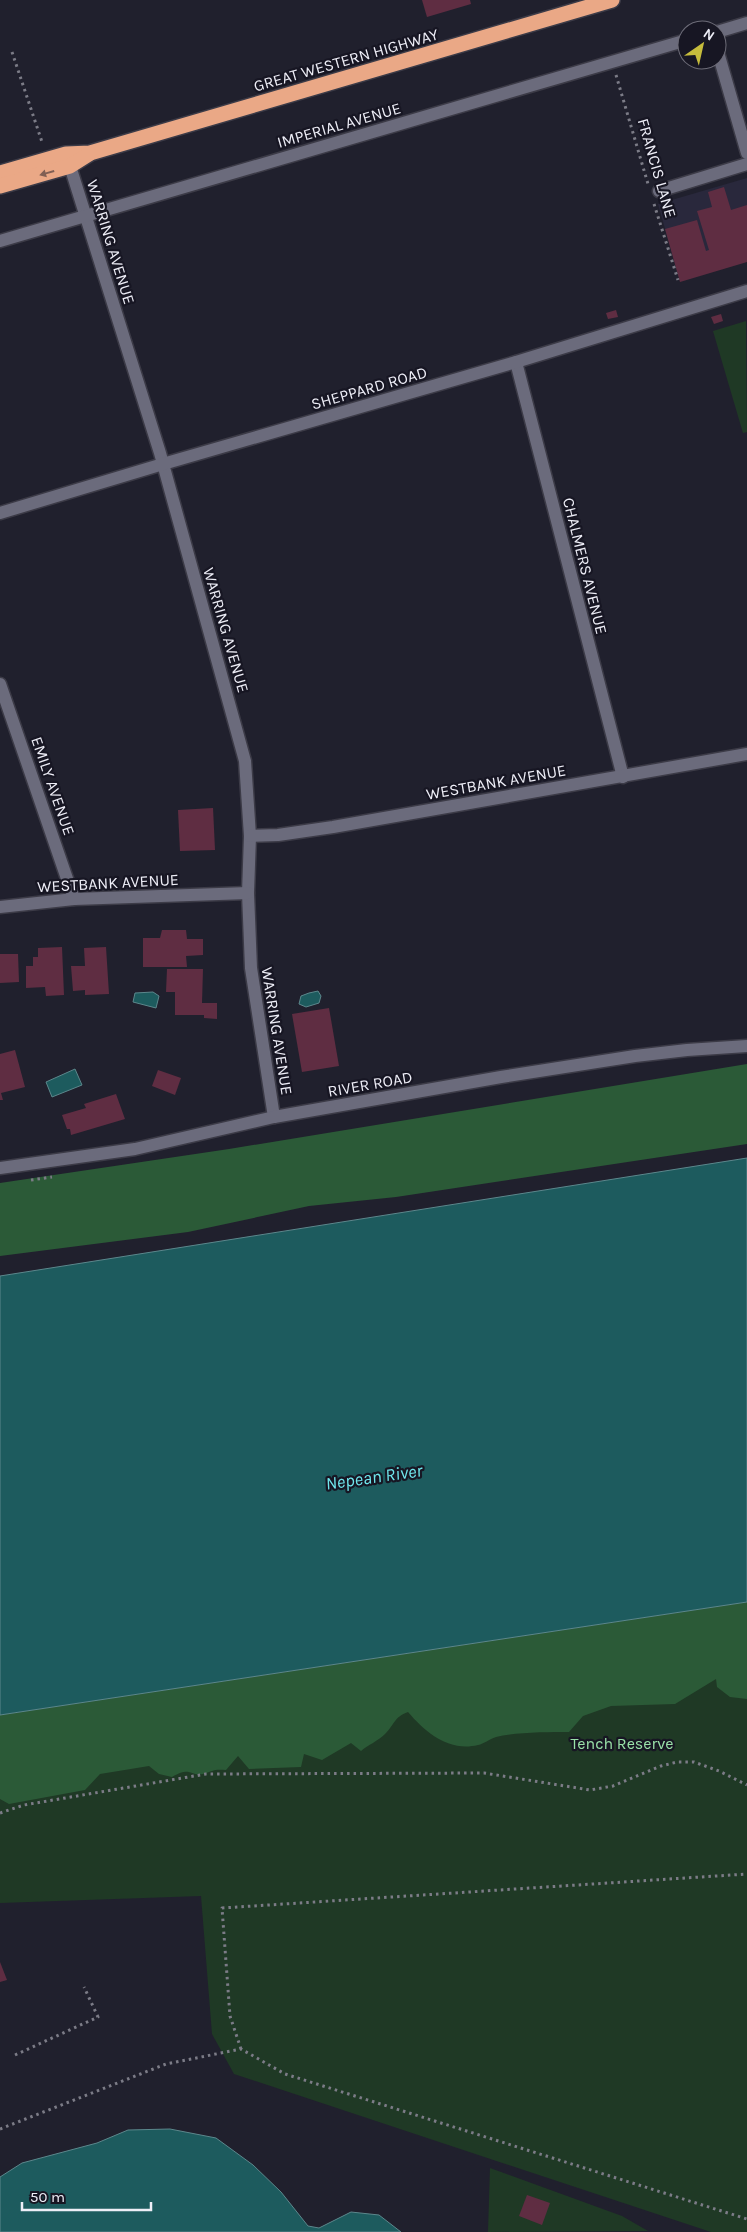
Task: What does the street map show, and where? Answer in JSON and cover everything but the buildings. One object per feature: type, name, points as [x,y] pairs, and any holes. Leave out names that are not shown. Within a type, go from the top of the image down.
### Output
[{"type":"highway","name":"GREAT WESTERN HIGHWAY","points":[[0,174],[66,154],[90,153],[612,0]]},
{"type":"highway","name":"GREAT WESTERN HIGHWAY","points":[[0,186],[70,166],[90,153]]},
{"type":"street","points":[[727,29],[747,23]]},
{"type":"street","name":"IMPERIAL AVENUE","points":[[0,241],[677,43]]},
{"type":"street","points":[[723,70],[747,153]]},
{"type":"street","points":[[654,195],[747,164]]},
{"type":"street","name":"WARRING AVENUE","points":[[70,166],[163,464],[246,761],[250,836],[248,893],[252,979],[274,1117]]},
{"type":"street","name":"SHEPPARD ROAD","points":[[0,513],[516,362],[747,291]]},
{"type":"street","name":"CHALMERS AVENUE","points":[[516,362],[623,777]]},
{"type":"street","name":"EMILY AVENUE","points":[[0,684],[74,899]]},
{"type":"street","name":"WESTBANK AVENUE","points":[[250,836],[278,835],[333,827],[747,754]]},
{"type":"street","name":"WESTBANK AVENUE","points":[[0,907],[74,899],[248,893]]},
{"type":"street","name":"RIVER ROAD","points":[[0,1168],[135,1149],[274,1117],[635,1056],[747,1046]]},
{"type":"path","points":[[12,52],[42,142]]},
{"type":"path","name":"FRANCIS LANE","points":[[612,62],[654,195],[678,280]]},
{"type":"path","points":[[27,1181],[54,1177]]},
{"type":"path","points":[[0,1813],[24,1805],[206,1774],[484,1773],[590,1790],[613,1786],[661,1766],[677,1762],[694,1762],[719,1771],[747,1785]]},
{"type":"path","points":[[241,2049],[230,2016],[222,1908],[747,1874]]},
{"type":"path","points":[[15,2055],[98,2017],[84,1987]]},
{"type":"path","points":[[0,2129],[166,2064],[241,2049],[285,2074],[747,2219]]},
{"type":"shaded area","points":[[747,178],[747,254],[678,274],[658,204]]},
{"type":"shaded area","points":[[747,1064],[747,1144],[396,1197],[309,1206],[188,1232],[0,1256],[0,1183],[229,1149]]},
{"type":"shaded area","points":[[747,1602],[747,1699],[730,1697],[717,1687],[716,1679],[675,1704],[611,1706],[583,1716],[569,1732],[504,1735],[480,1744],[467,1746],[457,1746],[430,1734],[408,1712],[397,1719],[382,1736],[361,1751],[351,1743],[322,1760],[304,1754],[301,1767],[249,1769],[238,1756],[226,1770],[215,1770],[203,1774],[183,1772],[172,1777],[159,1774],[149,1766],[100,1774],[85,1790],[9,1804],[0,1799],[0,1715]]},
{"type":"green space","points":[[746,321],[747,432],[743,433],[713,331]]},
{"type":"green space","name":"Tench Reserve","points":[[747,1602],[747,2232],[711,2232],[234,2074],[212,2034],[201,1896],[0,1903],[0,1715]]},
{"type":"green space","points":[[490,2168],[622,2216],[648,2231],[488,2232]]},
{"type":"water","points":[[318,991],[321,996],[319,1003],[306,1007],[299,1004],[301,996]]},
{"type":"water","points":[[153,992],[159,996],[156,1008],[133,1002],[135,993]]},
{"type":"water","points":[[75,1069],[82,1085],[52,1097],[46,1082]]},
{"type":"water","name":"Nepean River","points":[[747,1158],[747,1602],[0,1715],[0,1276]]},
{"type":"water","points":[[170,2129],[216,2138],[253,2165],[281,2192],[308,2226],[319,2228],[351,2212],[379,2215],[401,2232],[0,2232],[0,2177],[22,2163],[97,2143],[128,2130]]}]
